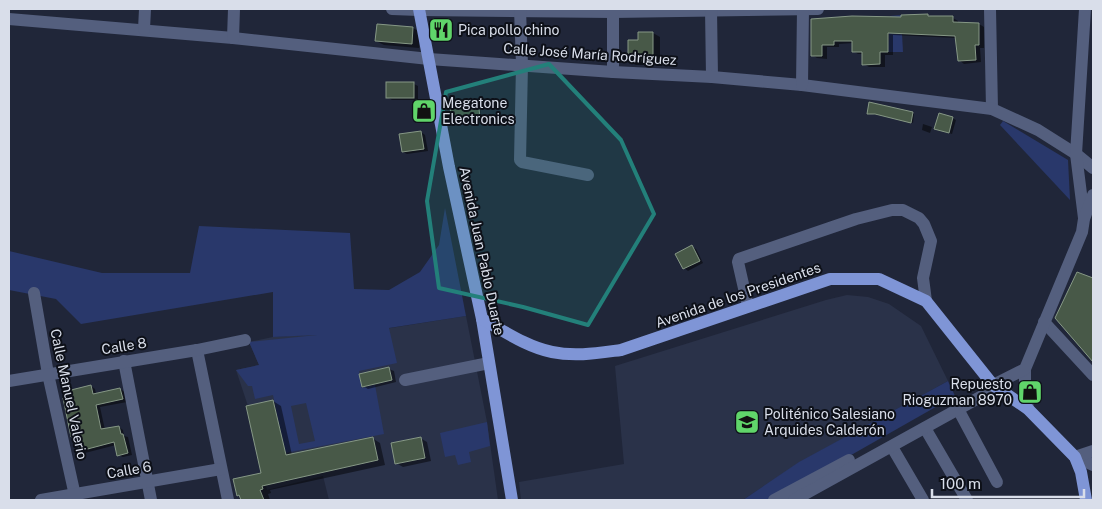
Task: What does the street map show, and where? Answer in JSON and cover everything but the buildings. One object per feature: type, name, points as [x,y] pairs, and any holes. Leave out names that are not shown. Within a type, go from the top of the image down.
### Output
[{"type":"main road","name":"Avenida Juan Pablo Duarte","points":[[419,10],[449,167],[482,319],[512,500]]},
{"type":"main road","name":"Avenida de los Presidentes","points":[[482,319],[522,340],[551,352],[585,354],[621,350],[830,279],[879,279],[926,301],[993,386],[1028,409],[1075,457],[1088,500]]},
{"type":"street","points":[[144,29],[145,9]]},
{"type":"street","points":[[233,38],[234,9]]},
{"type":"street","points":[[392,9],[818,9]]},
{"type":"street","points":[[802,85],[803,9]]},
{"type":"street","points":[[990,9],[992,109]]},
{"type":"street","points":[[1084,9],[1076,154],[1086,229]]},
{"type":"street","points":[[520,10],[522,65],[521,161],[588,175]]},
{"type":"street","points":[[613,10],[614,72]]},
{"type":"street","points":[[711,10],[712,77]]},
{"type":"street","name":"Calle José María Rodríguez","points":[[9,19],[144,29],[429,59],[712,77],[802,85],[992,109],[1038,130],[1076,154],[1093,168]]},
{"type":"street","points":[[1028,409],[1025,369],[1086,229],[1093,195]]},
{"type":"street","points":[[748,306],[738,262],[739,259],[856,219],[895,210],[907,212],[920,218],[932,241],[923,278],[926,301]]},
{"type":"street","name":"Calle Manuel Valerio","points":[[34,293],[48,374],[76,497]]},
{"type":"street","points":[[1044,322],[1093,375]]},
{"type":"street","name":"Calle 8","points":[[9,382],[197,350],[244,340]]},
{"type":"street","points":[[197,350],[228,500]]},
{"type":"street","points":[[124,361],[151,500]]},
{"type":"street","points":[[406,380],[489,363]]},
{"type":"street","points":[[794,500],[958,410],[982,396],[993,386],[1025,369]]},
{"type":"street","points":[[774,500],[980,388],[993,386]]},
{"type":"street","points":[[958,410],[997,482]]},
{"type":"street","points":[[925,428],[967,500]]},
{"type":"street","points":[[892,447],[923,500]]},
{"type":"street","points":[[1075,457],[1093,451]]},
{"type":"street","points":[[1075,457],[1093,465]]},
{"type":"street","name":"Calle 6","points":[[41,500],[76,497],[221,469]]},
{"type":"street","points":[[1088,500],[1093,496]]},
{"type":"highlighted area","points":[[549,64],[621,140],[654,214],[588,325],[523,307],[439,288],[427,201],[446,92]]},
{"type":"shaded area","points":[[901,15],[903,52],[888,52],[890,16]]},
{"type":"shaded area","points":[[1003,121],[1068,160],[1070,200],[1000,125]]},
{"type":"shaded area","points":[[445,208],[466,316],[389,328],[397,363],[359,371],[362,388],[375,385],[384,434],[285,453],[273,395],[255,399],[252,386],[248,386],[236,370],[259,365],[249,342],[317,335],[273,337],[273,292],[81,324],[56,299],[9,290],[9,251],[102,273],[190,273],[199,226],[350,233],[354,289],[389,290],[420,272],[439,245]],"holes":[[[306,403],[315,441],[299,444],[291,406]]]},
{"type":"shaded area","name":"Politénico Salesiano Arquides Calderón","points":[[847,295],[868,297],[889,304],[921,326],[948,381],[800,462],[743,500],[521,500],[519,482],[624,464],[615,366]]},
{"type":"shaded area","points":[[466,316],[487,422],[498,500],[329,500],[323,476],[267,490],[248,406],[236,370],[259,365],[249,342],[273,337],[378,330]]},
{"type":"shaded area","points":[[948,381],[955,396],[772,500],[743,500],[799,462]]},
{"type":"shaded area","points":[[487,422],[490,446],[469,452],[471,462],[458,465],[455,455],[445,457],[440,433]]},
{"type":"place","name":"Pica pollo chino","points":[[441,30]]},
{"type":"place","name":"Megatone Electronics","points":[[424,111]]},
{"type":"place","name":"Repuesto Rioguzman 8970","points":[[1030,392]]},
{"type":"place","name":"Politénico Salesiano Arquides Calderón","points":[[747,422]]}]
